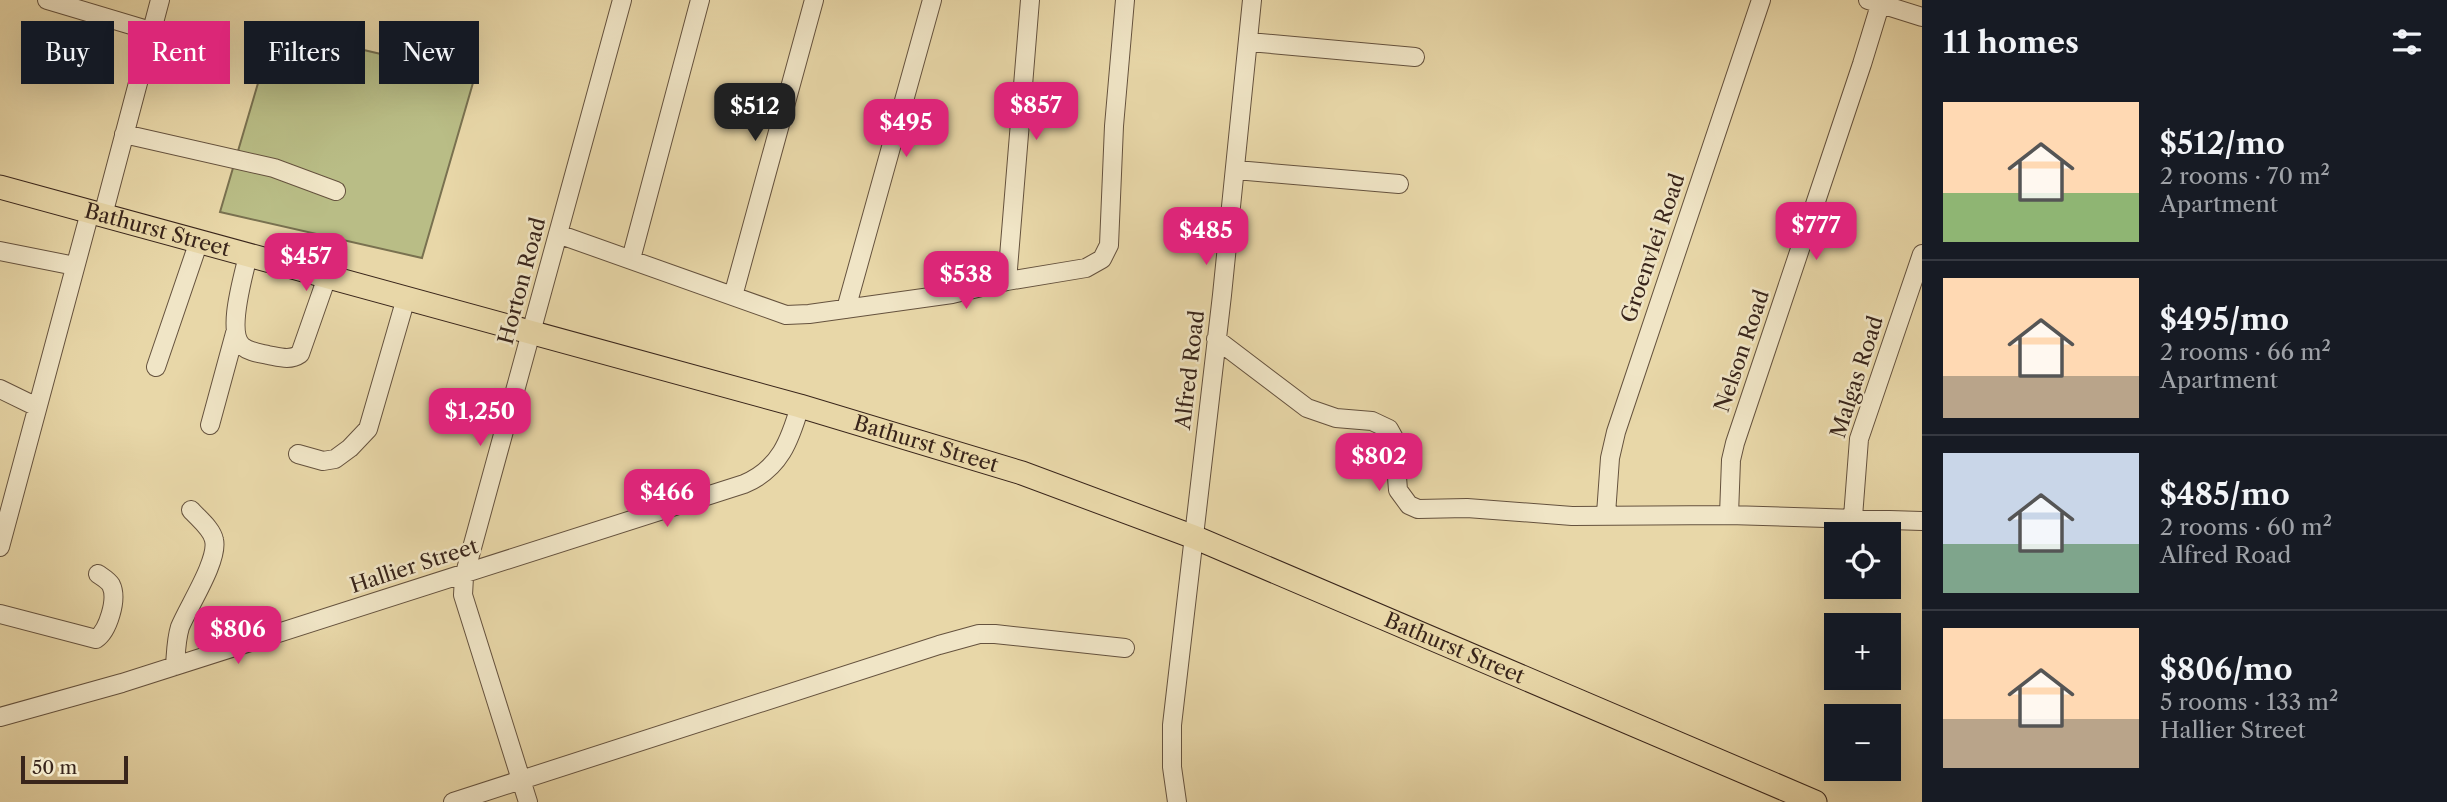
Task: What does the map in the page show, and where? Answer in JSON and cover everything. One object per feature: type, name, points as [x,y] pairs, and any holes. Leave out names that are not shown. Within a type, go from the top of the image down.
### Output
[{"type":"main road","name":"Bathurst Street","points":[[0,187],[800,406],[1022,473],[1194,537],[1815,802]]},
{"type":"street","points":[[47,0],[128,24]]},
{"type":"street","points":[[154,21],[160,0]]},
{"type":"street","name":"Horton Road","points":[[464,573],[622,0]]},
{"type":"street","points":[[631,259],[700,0]]},
{"type":"street","points":[[733,296],[814,0]]},
{"type":"street","points":[[846,309],[932,0]]},
{"type":"street","points":[[1007,281],[1030,0]]},
{"type":"street","points":[[558,234],[786,315],[952,294],[1007,281],[1086,268],[1102,259],[1107,252],[1125,0]]},
{"type":"street","name":"Alfred Road","points":[[1177,802],[1172,767],[1172,725],[1236,170],[1252,0]]},
{"type":"street","name":"Groenvlei Road","points":[[1606,514],[1610,458],[1616,432],[1761,0]]},
{"type":"street","points":[[1874,2],[1922,17]]},
{"type":"street","name":"Nelson Road","points":[[1730,515],[1731,460],[1735,443],[1862,64],[1874,2]]},
{"type":"street","points":[[1249,42],[1415,57]]},
{"type":"street","points":[[0,547],[6,501],[37,407],[75,266],[124,134],[137,84]]},
{"type":"street","points":[[124,134],[274,168],[336,191]]},
{"type":"street","points":[[1236,170],[1399,184]]},
{"type":"street","points":[[156,367],[199,241]]},
{"type":"street","points":[[0,251],[75,266]]},
{"type":"street","name":"Malgas Road","points":[[1853,517],[1859,439],[1922,254]]},
{"type":"street","points":[[210,425],[235,333],[248,255]]},
{"type":"street","points":[[235,333],[240,344],[248,350],[285,359],[295,358],[303,351],[327,276]]},
{"type":"street","points":[[298,454],[323,461],[335,459],[368,429],[406,298]]},
{"type":"street","points":[[1216,339],[1307,408],[1336,418],[1372,421],[1389,429],[1394,438],[1398,490],[1409,505],[1418,509],[1467,508],[1572,516],[1730,515],[1922,521]]},
{"type":"street","points":[[0,389],[37,407]]},
{"type":"street","name":"Hallier Street","points":[[0,718],[175,666],[757,478],[779,458],[787,445],[800,406]]},
{"type":"street","points":[[175,666],[177,638],[181,626],[215,547],[209,530],[191,510]]},
{"type":"street","points":[[464,573],[463,595],[528,802]]},
{"type":"street","points":[[0,614],[96,639],[104,632],[113,593],[109,582],[98,574]]},
{"type":"street","points":[[453,802],[979,634],[1125,648]]},
{"type":"green space","points":[[365,50],[379,54],[379,84],[473,84],[422,258],[220,212],[258,84],[365,84]]}]
